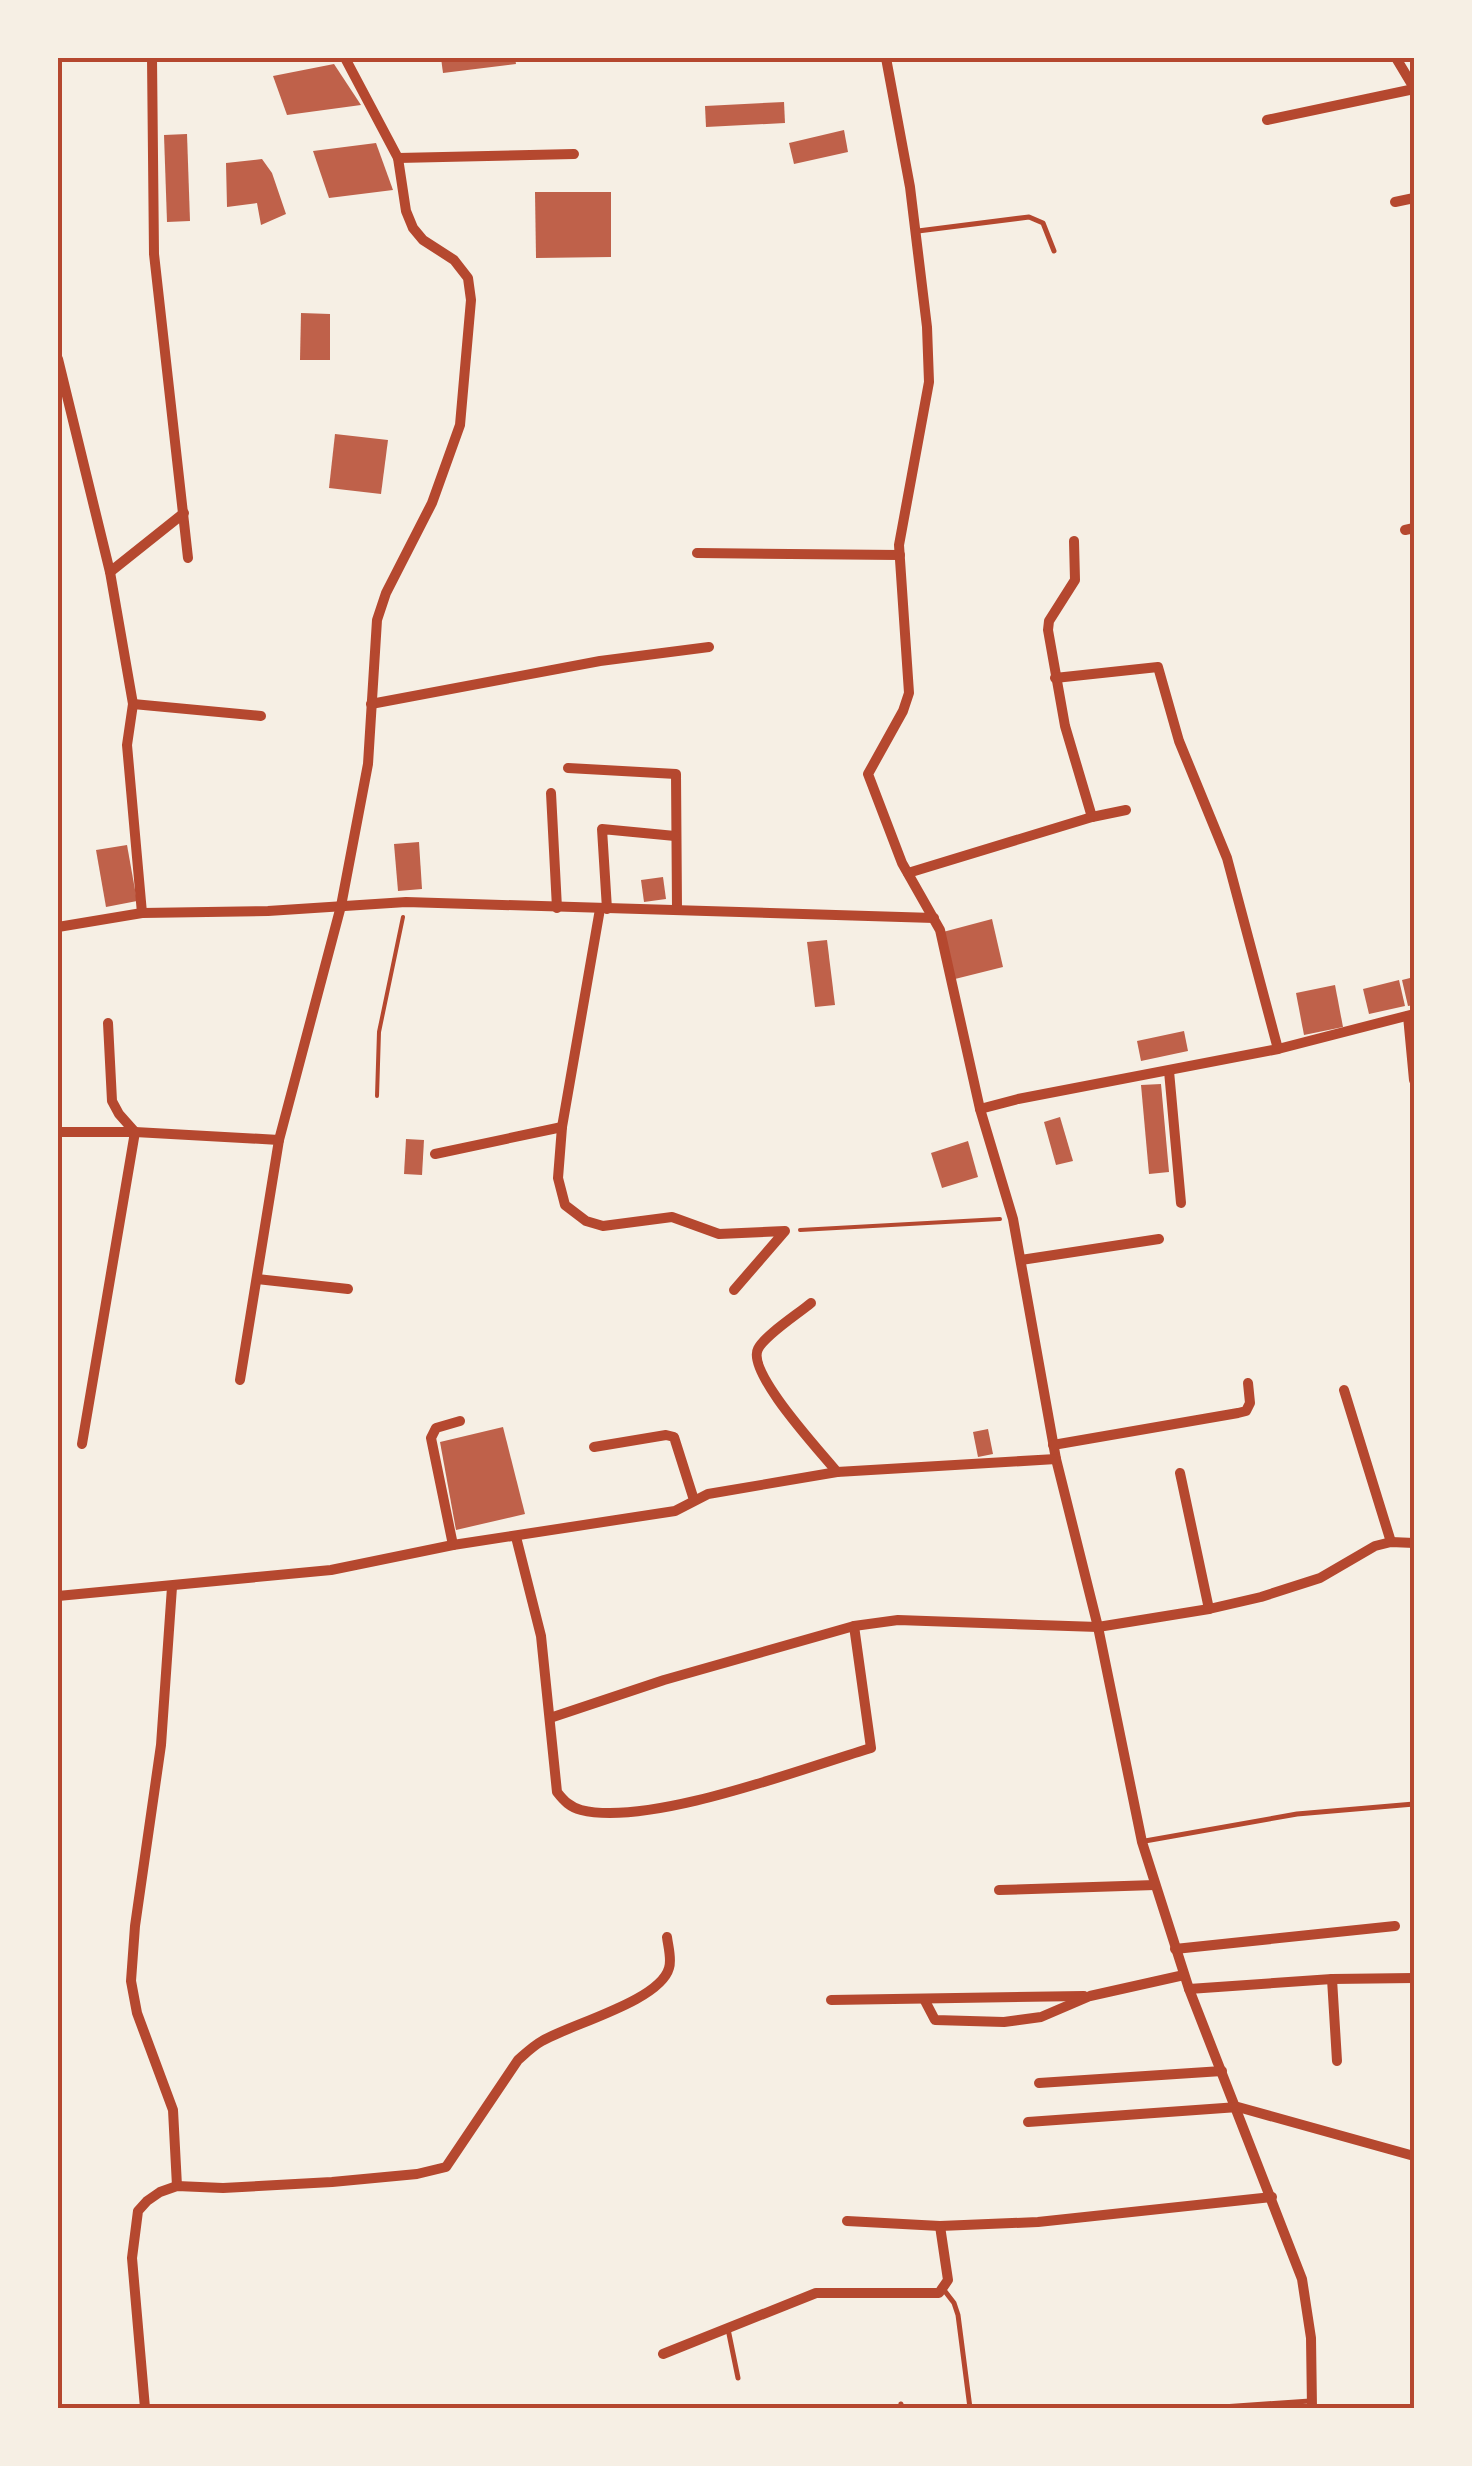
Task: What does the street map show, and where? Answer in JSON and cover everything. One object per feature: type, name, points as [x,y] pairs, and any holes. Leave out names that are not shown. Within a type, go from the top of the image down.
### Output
[{"type":"street","points":[[152,58],[154,254],[188,558]]},
{"type":"street","points":[[240,1380],[279,1140],[340,906],[368,764],[373,648],[386,593],[432,502],[460,425],[471,300],[468,278],[454,260],[424,240],[414,228],[406,211],[398,158],[345,58]]},
{"type":"street","points":[[886,58],[915,232],[927,327],[928,382],[900,533],[909,693],[868,774],[908,873],[934,918],[980,1109],[1013,1218],[1056,1459],[1098,1627],[1142,1842],[1188,1989],[1238,2107],[1302,2278],[1308,2306],[1312,2405]]},
{"type":"street","points":[[1267,120],[1414,88],[1396,58]]},
{"type":"street","points":[[398,158],[574,154]]},
{"type":"street","points":[[1395,202],[1414,198]]},
{"type":"street","points":[[58,359],[110,572],[133,704],[128,745],[142,913]]},
{"type":"street","points":[[110,572],[184,513]]},
{"type":"street","points":[[1074,540],[1075,580],[1049,621],[1055,678],[1092,817]]},
{"type":"street","points":[[697,553],[900,555]]},
{"type":"street","points":[[371,704],[600,660],[708,647]]},
{"type":"street","points":[[1055,678],[1158,667],[1179,741],[1227,858],[1278,1049]]},
{"type":"street","points":[[133,704],[261,716]]},
{"type":"street","points":[[568,768],[676,774],[677,909]]},
{"type":"street","points":[[552,793],[557,908]]},
{"type":"street","points":[[908,873],[1126,810]]},
{"type":"street","points":[[675,836],[602,829],[603,909],[562,1127],[559,1193],[565,1205],[586,1221],[611,1226],[672,1217],[719,1234],[785,1231]]},
{"type":"street","points":[[58,927],[142,913],[268,911],[406,902],[934,918]]},
{"type":"street","points":[[980,1109],[1018,1098],[1278,1049],[1411,1015],[1414,1080]]},
{"type":"street","points":[[108,1023],[112,1101],[135,1132]]},
{"type":"street","points":[[1169,1071],[1181,1203]]},
{"type":"street","points":[[435,1154],[562,1127]]},
{"type":"street","points":[[58,1132],[279,1140]]},
{"type":"street","points":[[82,1444],[135,1132]]},
{"type":"street","points":[[734,1290],[785,1231]]},
{"type":"street","points":[[1021,1260],[1159,1238]]},
{"type":"street","points":[[256,1280],[348,1289]]},
{"type":"street","points":[[811,1303],[759,1346],[756,1362],[772,1391],[838,1472]]},
{"type":"street","points":[[1054,1445],[1238,1413],[1246,1410],[1250,1402],[1248,1384]]},
{"type":"street","points":[[1344,1390],[1391,1542]]},
{"type":"street","points":[[454,1545],[431,1438],[436,1428],[460,1420]]},
{"type":"street","points":[[594,1446],[674,1437],[694,1500]]},
{"type":"street","points":[[58,1596],[332,1570],[454,1545],[675,1511],[694,1500],[738,1488],[838,1472],[1056,1459]]},
{"type":"street","points":[[1180,1473],[1209,1609]]},
{"type":"street","points":[[516,1536],[541,1636],[557,1792],[578,1810],[666,1807],[871,1748],[854,1626]]},
{"type":"street","points":[[550,1718],[664,1680],[854,1626],[898,1620],[1098,1627],[1209,1609],[1307,1584],[1375,1546],[1414,1543]]},
{"type":"street","points":[[172,1588],[161,1745],[134,1926],[131,1981],[137,2013],[173,2110],[177,2186]]},
{"type":"street","points":[[998,1890],[1156,1885]]},
{"type":"street","points":[[1176,1949],[1395,1926]]},
{"type":"street","points":[[145,2408],[132,2236],[138,2211],[160,2192],[177,2186],[224,2188],[314,2183],[417,2174],[446,2167],[528,2051],[550,2036],[638,1998],[661,1981],[669,1968],[667,1937]]},
{"type":"street","points":[[831,2000],[1090,1996],[1184,1975]]},
{"type":"street","points":[[1188,1989],[1414,1978]]},
{"type":"street","points":[[1332,1979],[1337,2061]]},
{"type":"street","points":[[924,1998],[935,2020],[1004,2022],[1051,2015],[1090,1996]]},
{"type":"street","points":[[1039,2083],[1222,2070]]},
{"type":"street","points":[[1028,2122],[1238,2107],[1414,2156]]},
{"type":"street","points":[[847,2221],[940,2226],[1038,2222],[1272,2197]]},
{"type":"street","points":[[663,2354],[816,2293],[934,2294],[944,2290],[948,2280],[940,2226]]},
{"type":"lane","points":[[915,232],[1029,217],[1043,223],[1054,251]]},
{"type":"lane","points":[[1142,1842],[1298,1814],[1414,1804]]},
{"type":"lane","points":[[944,2290],[958,2315],[970,2408]]},
{"type":"lane","points":[[728,2329],[738,2378]]},
{"type":"lane","points":[[1208,2408],[1312,2405]]},
{"type":"path","points":[[378,1096],[380,1032],[406,902]]},
{"type":"path","points":[[785,1231],[1013,1218]]},
{"type":"building","points":[[441,58],[515,58],[516,64],[443,73]]},
{"type":"building","points":[[334,64],[361,105],[287,115],[273,76]]},
{"type":"building","points":[[784,102],[785,123],[706,127],[705,106]]},
{"type":"building","points":[[844,130],[848,152],[794,164],[789,143]]},
{"type":"building","points":[[187,134],[190,221],[167,222],[164,135]]},
{"type":"building","points":[[376,143],[393,190],[329,198],[313,151]]},
{"type":"building","points":[[262,159],[272,173],[286,214],[261,225],[257,203],[227,207],[226,163]]},
{"type":"building","points":[[535,192],[611,192],[611,257],[536,258]]},
{"type":"building","points":[[301,313],[330,314],[330,360],[300,360]]},
{"type":"building","points":[[335,434],[388,440],[381,494],[329,488]]},
{"type":"building","points":[[419,842],[422,889],[398,891],[394,844]]},
{"type":"building","points":[[127,845],[137,901],[106,907],[96,850]]},
{"type":"building","points":[[663,877],[666,899],[644,902],[641,880]]},
{"type":"building","points":[[992,919],[1003,967],[955,979],[943,932]]},
{"type":"building","points":[[827,940],[835,1005],[815,1007],[807,942]]},
{"type":"building","points":[[1414,977],[1414,1005],[1408,1006],[1402,980]]},
{"type":"building","points":[[1399,980],[1405,1006],[1369,1014],[1363,989]]},
{"type":"building","points":[[1335,985],[1343,1027],[1304,1035],[1296,993]]},
{"type":"building","points":[[1184,1031],[1188,1051],[1141,1061],[1137,1041]]},
{"type":"building","points":[[1161,1084],[1169,1172],[1149,1174],[1141,1085]]},
{"type":"building","points":[[1060,1117],[1073,1161],[1056,1165],[1044,1122]]},
{"type":"building","points":[[406,1139],[424,1140],[422,1175],[404,1174]]},
{"type":"building","points":[[968,1141],[978,1177],[942,1188],[931,1153]]},
{"type":"building","points":[[503,1427],[525,1514],[456,1530],[440,1442]]},
{"type":"building","points":[[988,1429],[993,1454],[978,1457],[973,1432]]}]
